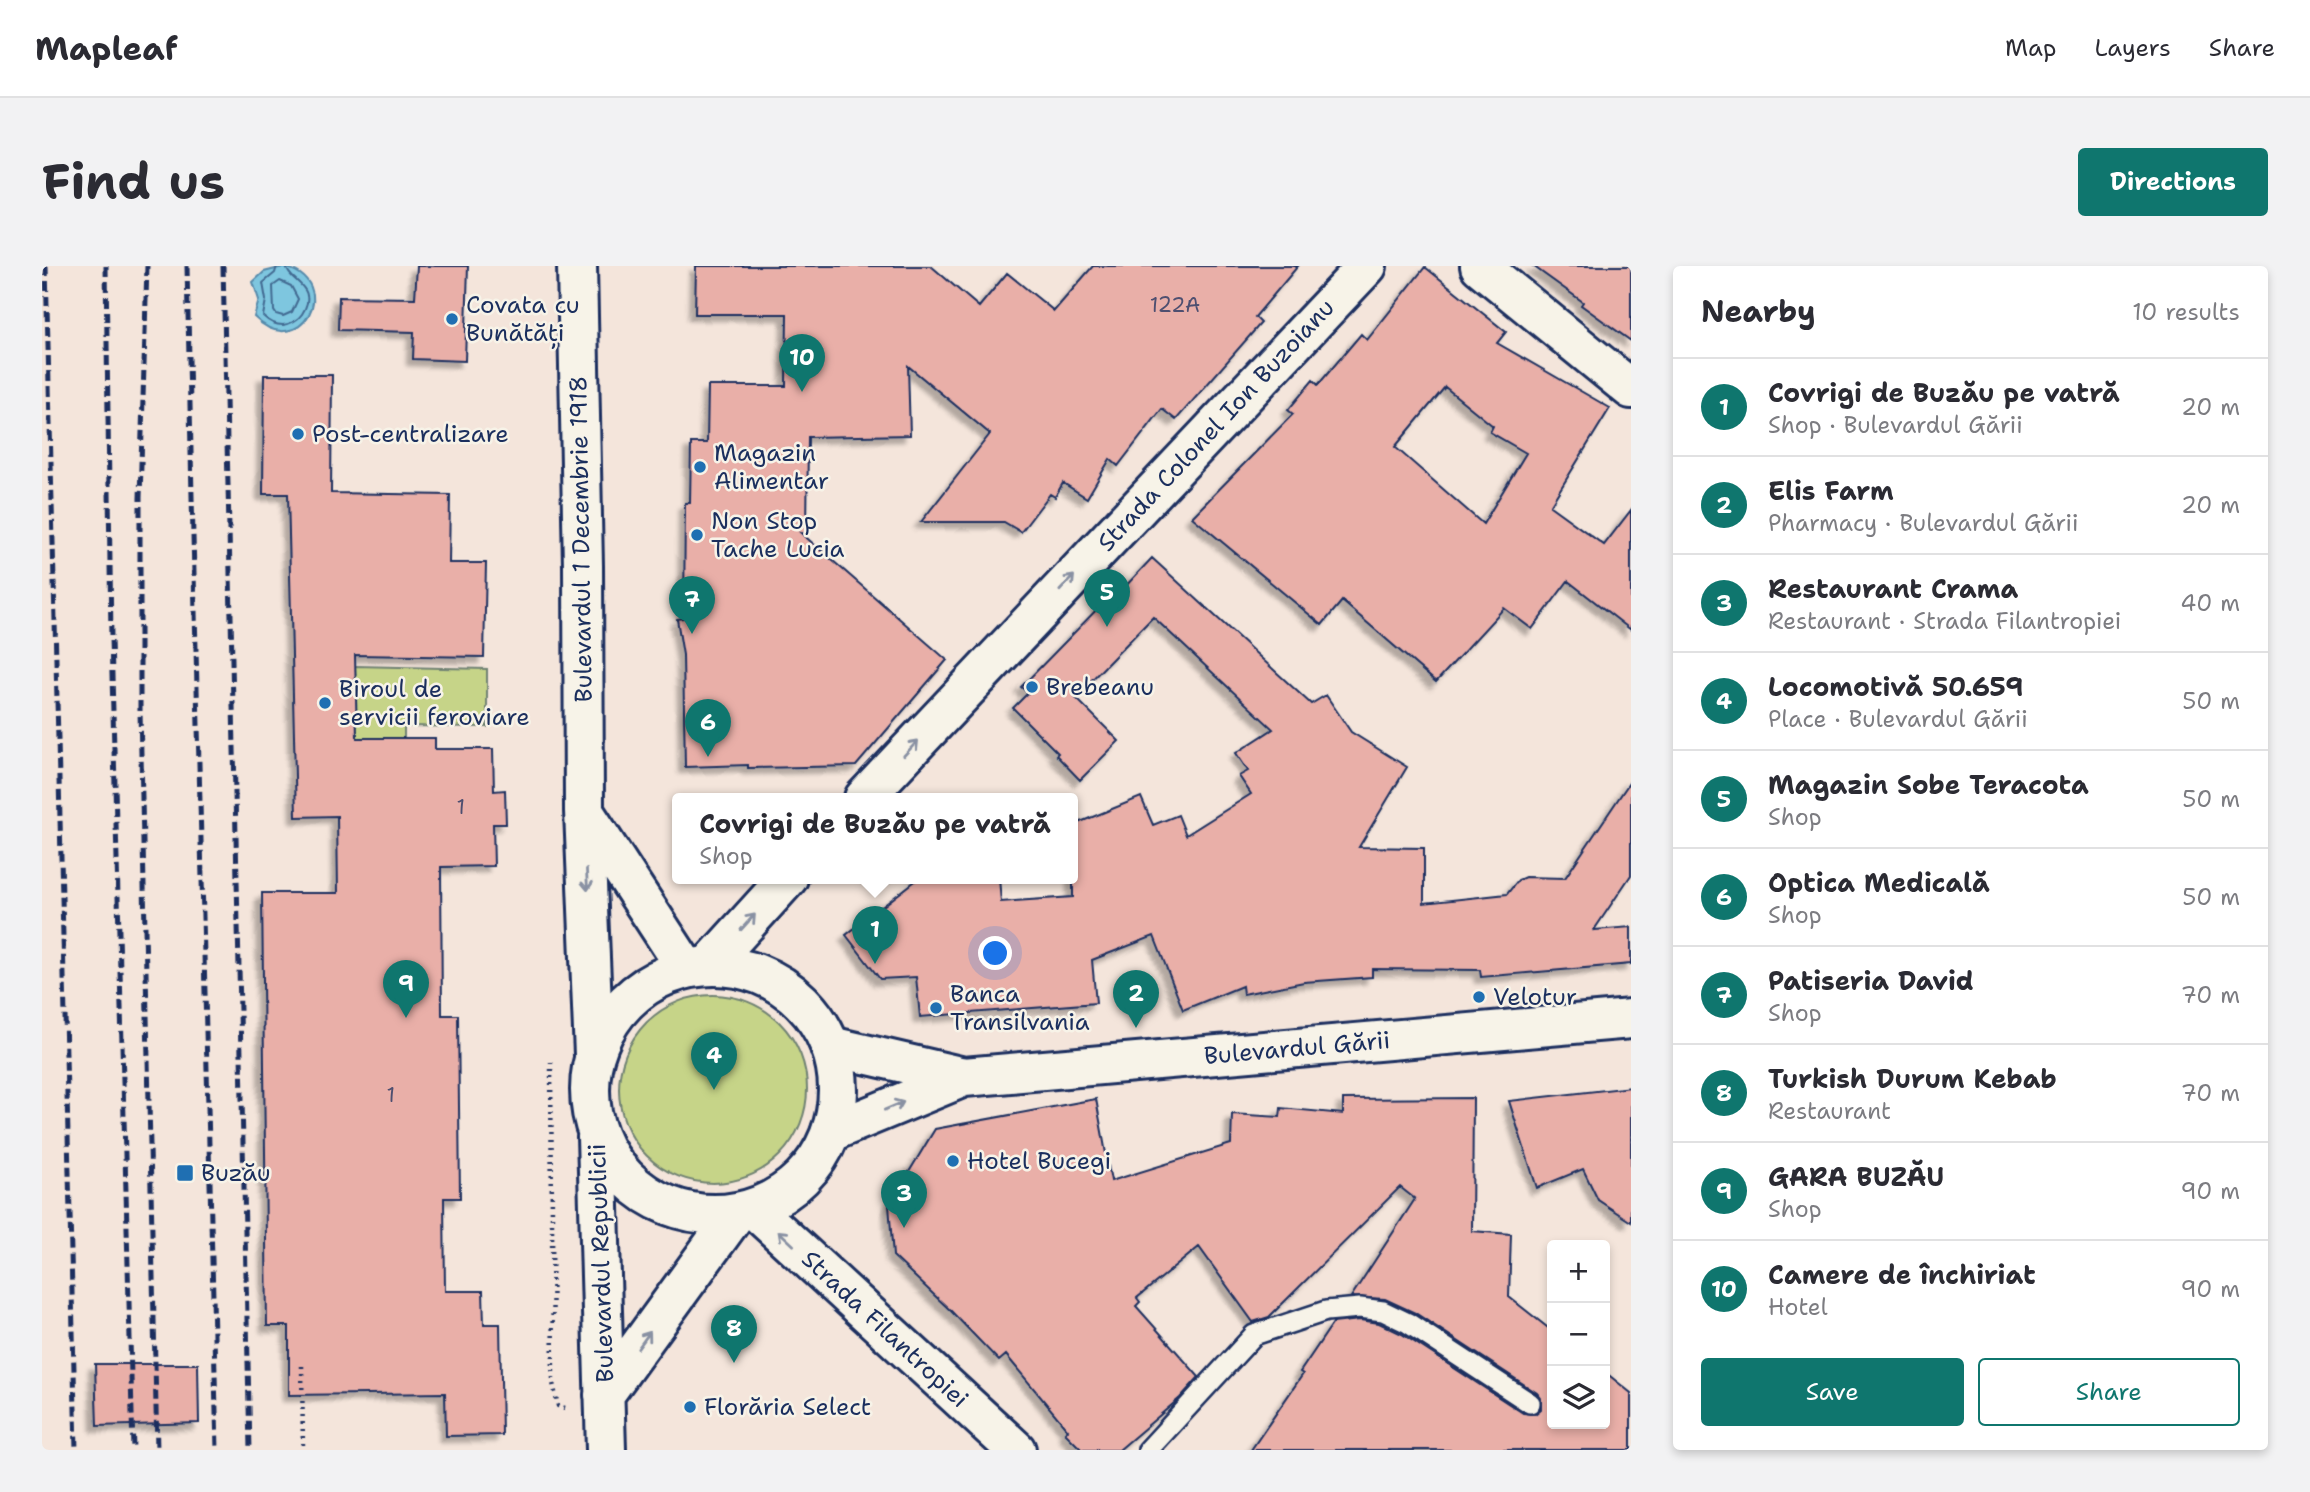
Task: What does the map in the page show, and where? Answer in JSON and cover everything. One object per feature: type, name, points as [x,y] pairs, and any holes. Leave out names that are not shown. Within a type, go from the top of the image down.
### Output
[{"type":"street","name":"Bulevardul 1 Decembrie 1918","points":[[577,266],[584,811],[594,1055]]},
{"type":"street","name":"Strada Colonel Ion Buzoianu","points":[[869,793],[1367,266]]},
{"type":"street","points":[[1480,266],[1631,389]]},
{"type":"street","points":[[584,811],[698,967]]},
{"type":"street","points":[[698,967],[782,884]]},
{"type":"street","points":[[698,967],[740,968],[769,978],[795,995],[815,1018],[830,1046],[837,1074],[837,1104],[831,1132],[813,1165],[787,1191],[746,1211],[693,1213],[652,1198],[618,1170],[597,1131],[589,1093],[594,1055],[608,1025],[629,999],[655,979],[698,967]]},
{"type":"street","name":"Bulevardul Gării","points":[[831,1132],[964,1077],[1631,1019]]},
{"type":"street","name":"Bulevardul Gării","points":[[830,1046],[964,1077]]},
{"type":"street","name":"Bulevardul Republicii","points":[[597,1131],[605,1424]]},
{"type":"street","name":"Bulevardul Republicii","points":[[605,1424],[746,1211]]},
{"type":"street","name":"Strada Filantropiei","points":[[746,1211],[1016,1450]]},
{"type":"lane","points":[[1148,1450],[1254,1335],[1326,1311],[1360,1308],[1383,1311],[1408,1322],[1530,1404]]},
{"type":"path","points":[[551,1049],[553,1383],[558,1406],[605,1424]]},
{"type":"path","points":[[302,1366],[303,1450]]},
{"type":"green space","points":[[355,666],[487,669],[487,727],[404,726],[404,740],[357,739]]},
{"type":"green space","points":[[713,995],[731,996],[749,1002],[780,1022],[800,1053],[806,1071],[806,1107],[800,1125],[780,1156],[749,1176],[731,1182],[713,1183],[695,1182],[677,1176],[646,1156],[626,1125],[620,1107],[619,1089],[620,1071],[626,1053],[646,1022],[677,1002],[695,996]]},
{"type":"water","points":[[283,267],[301,275],[311,287],[313,301],[309,314],[300,325],[287,331],[271,329],[254,317],[259,300],[253,282],[264,272]]},
{"type":"building","points":[[417,266],[468,266],[465,361],[413,359],[414,332],[338,330],[339,297],[415,298]]},
{"type":"building","points":[[696,266],[931,266],[979,307],[1007,273],[1054,311],[1093,266],[1298,266],[1255,317],[1261,323],[1176,420],[1162,409],[1118,466],[1110,459],[1087,498],[1063,483],[1055,497],[1050,494],[1021,532],[1004,522],[921,522],[990,434],[908,366],[910,435],[808,437],[807,534],[801,533],[947,660],[856,766],[748,768],[748,765],[685,767],[683,655],[677,619],[684,618],[685,503],[690,503],[691,443],[707,443],[708,386],[786,386],[787,314],[695,314]]},
{"type":"building","points":[[1533,266],[1631,266],[1631,341],[1581,305],[1583,302]]},
{"type":"building","points":[[1425,267],[1506,332],[1497,343],[1610,408],[1550,506],[1604,545],[1631,510],[1631,630],[1568,581],[1532,629],[1504,608],[1436,682],[1342,601],[1322,625],[1192,517],[1293,414],[1288,410],[1313,380],[1318,385],[1361,334],[1367,340]],"holes":[[[1445,387],[1493,426],[1490,432],[1526,453],[1483,524],[1395,447]]]},
{"type":"building","points":[[264,375],[332,375],[331,493],[450,495],[449,563],[486,563],[484,657],[355,655],[357,738],[435,738],[435,749],[493,749],[494,791],[505,790],[506,824],[493,824],[494,866],[441,867],[442,1015],[458,1015],[460,1198],[444,1198],[445,1291],[483,1291],[484,1324],[500,1324],[502,1435],[446,1436],[445,1393],[289,1395],[289,1326],[267,1326],[262,893],[338,893],[337,816],[296,817],[288,494],[263,494]]},
{"type":"building","points":[[1152,558],[1311,704],[1326,695],[1351,732],[1407,767],[1359,847],[1424,848],[1424,903],[1507,894],[1518,880],[1525,877],[1565,878],[1631,780],[1631,875],[1594,930],[1631,927],[1631,964],[1481,977],[1480,970],[1372,969],[1372,977],[1304,982],[1243,994],[1242,986],[1183,1010],[1154,936],[1092,960],[1096,1003],[920,1017],[916,977],[880,979],[846,935],[911,884],[1000,884],[1001,902],[1073,897],[1073,884],[1078,884],[1078,823],[1141,797],[1153,825],[1178,815],[1186,835],[1251,794],[1239,776],[1248,771],[1236,753],[1273,729],[1153,617],[1075,697],[1119,741],[1080,780],[1056,755],[1058,753],[1013,708],[1028,693],[1021,687],[1105,601],[1108,605]]},
{"type":"building","points":[[1631,1087],[1631,1222],[1598,1200],[1583,1169],[1537,1188],[1509,1101]]},
{"type":"building","points":[[1473,1098],[1472,1231],[1511,1234],[1509,1297],[1547,1327],[1547,1429],[1610,1429],[1610,1376],[1631,1393],[1631,1450],[1251,1450],[1303,1374],[1300,1372],[1333,1323],[1360,1320],[1379,1323],[1402,1334],[1523,1413],[1535,1414],[1541,1409],[1541,1398],[1537,1393],[1415,1313],[1385,1299],[1351,1297],[1415,1199],[1400,1187],[1269,1317],[1253,1322],[1199,1247],[1137,1298],[1140,1302],[1136,1306],[1199,1377],[1180,1398],[1119,1450],[1082,1450],[1065,1433],[1068,1430],[1006,1355],[999,1361],[893,1256],[889,1205],[935,1129],[1096,1099],[1111,1181],[1231,1144],[1232,1114],[1280,1117],[1281,1108],[1343,1114],[1343,1099]]},
{"type":"building","points":[[95,1364],[198,1364],[199,1423],[97,1426]]},
{"type":"railway","points":[[46,266],[76,1450]]},
{"type":"railway","points":[[106,266],[111,638],[133,1450]]},
{"type":"railway","points":[[147,266],[140,498],[140,711],[157,1450]]},
{"type":"railway","points":[[187,266],[217,1450]]},
{"type":"railway","points":[[223,266],[250,1450]]},
{"type":"place","name":"Covata cu Bunătăți","points":[[452,319]]},
{"type":"place","name":"Camere de închiriat","points":[[802,392]]},
{"type":"place","name":"Post-centralizare","points":[[298,434]]},
{"type":"place","name":"Magazin Alimentar","points":[[700,467]]},
{"type":"place","name":"Non Stop Tache Lucia","points":[[697,535]]},
{"type":"place","name":"Magazin Sobe Teracota","points":[[1107,627]]},
{"type":"place","name":"Patiseria David","points":[[692,634]]},
{"type":"place","name":"Brebeanu","points":[[1032,687]]},
{"type":"place","name":"Biroul de servicii feroviare","points":[[325,703]]},
{"type":"place","name":"Optica Medicală","points":[[708,757]]},
{"type":"place","name":"Covrigi de Buzău pe vatră","points":[[875,964]]},
{"type":"place","name":"Velotur","points":[[1479,997]]},
{"type":"place","name":"Banca Transilvania","points":[[936,1008]]},
{"type":"place","name":"GARA BUZĂU","points":[[406,1018]]},
{"type":"place","name":"Elis Farm","points":[[1136,1028]]},
{"type":"place","name":"Locomotivă 50.659","points":[[714,1090]]},
{"type":"place","name":"Hotel Bucegi","points":[[953,1161]]},
{"type":"place","name":"Buzău","points":[[185,1173]]},
{"type":"place","name":"Restaurant Crama","points":[[904,1228]]},
{"type":"place","name":"Turkish Durum Kebab","points":[[734,1363]]},
{"type":"place","name":"Florăria Select","points":[[690,1407]]}]
